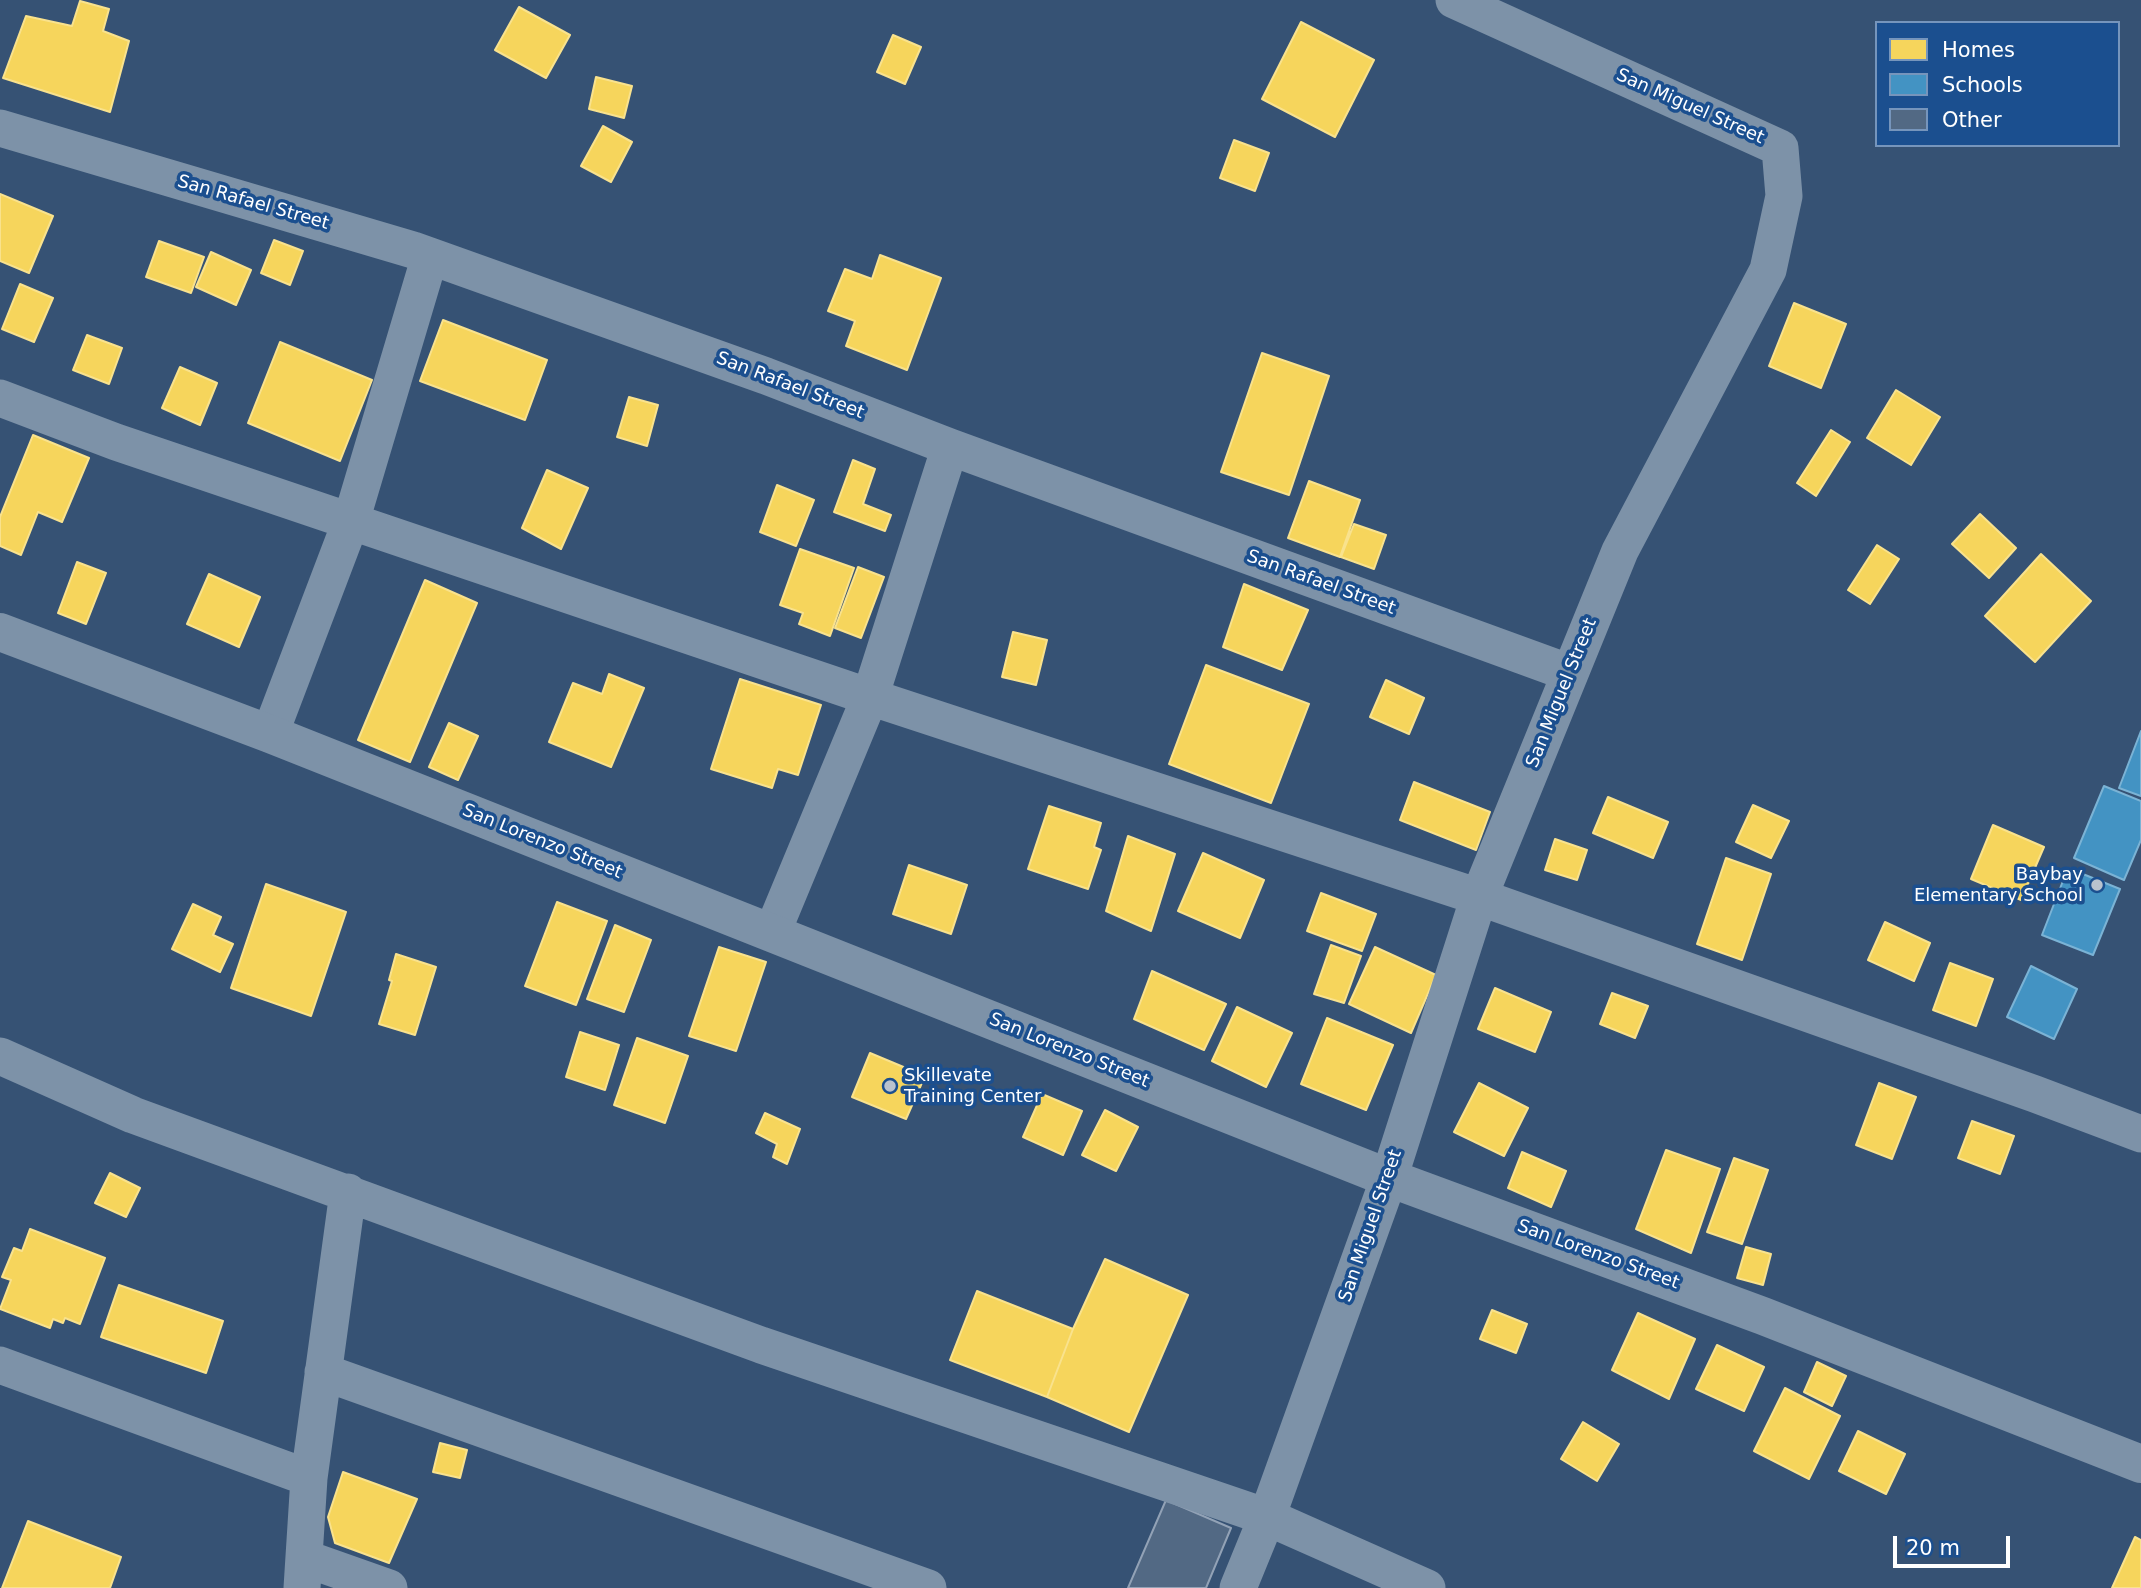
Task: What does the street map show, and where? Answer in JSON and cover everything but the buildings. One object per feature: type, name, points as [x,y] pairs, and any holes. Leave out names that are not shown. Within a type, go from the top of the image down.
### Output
[{"type":"street","name":"San Miguel Street","points":[[1238,1588],[1268,1517],[1389,1178],[1479,897],[1620,551],[1768,270],[1784,197],[1780,148],[1454,0]]},
{"type":"street","name":"San Rafael Street","points":[[0,128],[430,256],[766,376],[950,447],[1570,673]]},
{"type":"street","points":[[270,734],[351,521],[430,256]]},
{"type":"street","points":[[0,398],[116,442],[870,697],[1479,897],[2141,1134]]},
{"type":"street","points":[[772,933],[870,697],[950,447]]},
{"type":"street","name":"San Lorenzo Street","points":[[0,632],[270,734],[1389,1178],[1763,1316],[2141,1464]]},
{"type":"street","points":[[0,1056],[122,1110],[761,1345],[1268,1517],[1427,1588]]},
{"type":"street","points":[[348,1192],[309,1478],[303,1573],[389,1588]]},
{"type":"street","points":[[0,1365],[309,1478]]},
{"type":"street","points":[[324,1372],[928,1588]]},
{"type":"place","name":"Baybay Elementary School","points":[[2097,885]]},
{"type":"place","name":"Skillevate Training Center","points":[[890,1086]]}]
